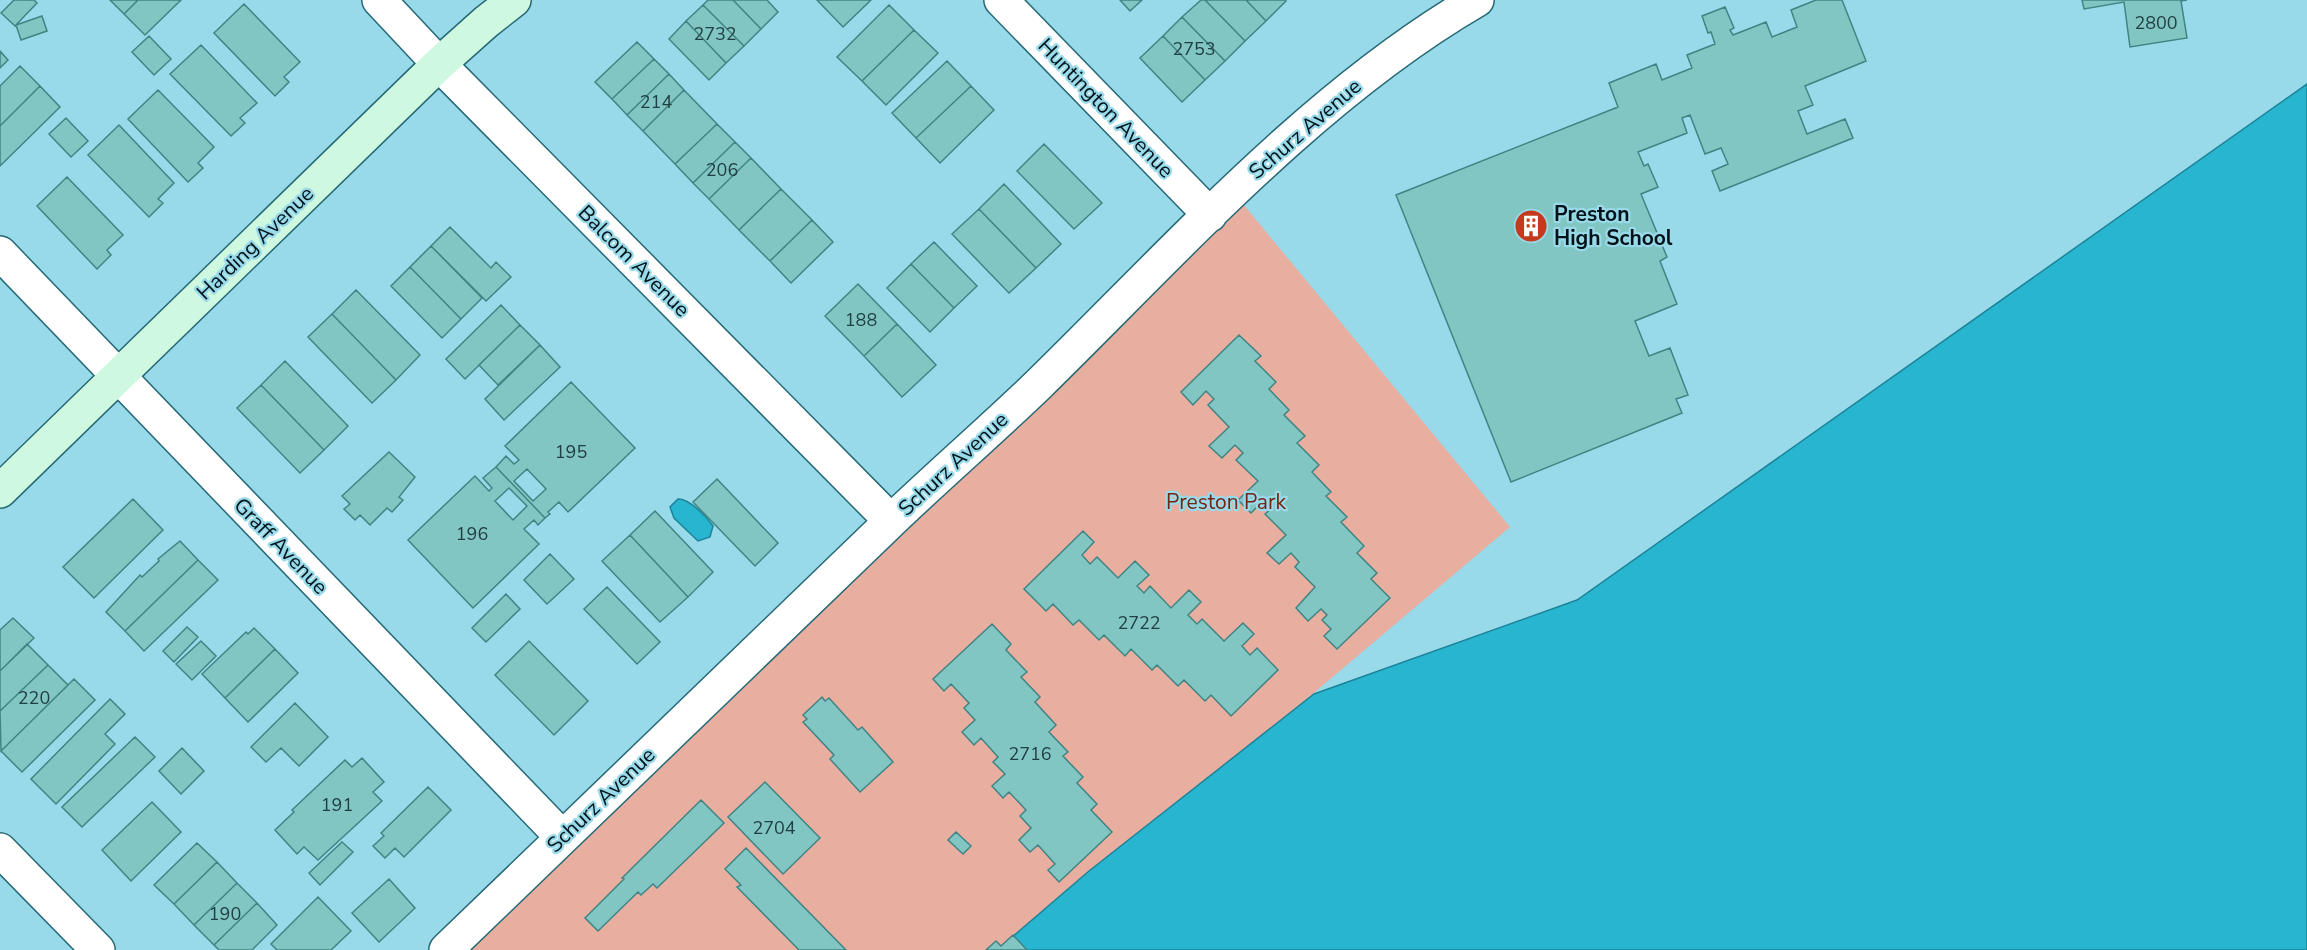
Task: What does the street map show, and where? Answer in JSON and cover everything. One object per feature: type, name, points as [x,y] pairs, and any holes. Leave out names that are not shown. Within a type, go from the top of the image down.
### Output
[{"type":"street","name":"Balcom Avenue","points":[[379,0],[439,64],[891,521]]},
{"type":"street","name":"Harding Avenue","points":[[0,490],[439,64],[514,0]]},
{"type":"street","name":"Huntington Avenue","points":[[1001,0],[1210,215]]},
{"type":"street","name":"Schurz Avenue","points":[[446,950],[1283,147],[1355,85],[1409,45],[1477,0]]},
{"type":"street","name":"Graff Avenue","points":[[0,253],[562,837]]},
{"type":"street","points":[[0,850],[98,950]]},
{"type":"green space","name":"Preston Park","points":[[1243,204],[1510,527],[1010,950],[465,950]]},
{"type":"water","points":[[2307,84],[2307,950],[997,950],[1089,871],[1314,694],[1577,600]]},
{"type":"water","points":[[678,499],[693,505],[710,522],[713,526],[710,537],[698,541],[674,518],[670,507]]},
{"type":"building","points":[[14,0],[34,0],[37,3],[15,26],[1,13]]},
{"type":"building","points":[[110,0],[138,0],[124,14]]},
{"type":"building","points":[[138,0],[181,0],[145,35],[124,14]]},
{"type":"building","points":[[708,0],[733,0],[761,29],[744,46],[703,5]]},
{"type":"building","points":[[733,0],[767,0],[778,12],[761,29]]},
{"type":"building","points":[[817,0],[871,0],[843,27]]},
{"type":"building","points":[[1120,0],[1142,0],[1130,11]]},
{"type":"building","points":[[1201,0],[1205,0],[1245,41],[1225,61],[1182,17]]},
{"type":"building","points":[[1205,0],[1246,0],[1266,21],[1245,41]]},
{"type":"building","points":[[1246,0],[1285,0],[1286,1],[1266,21]]},
{"type":"building","name":"Preston High School","points":[[1816,0],[1842,0],[1866,61],[1805,86],[1813,105],[1798,111],[1807,134],[1845,119],[1853,138],[1720,191],[1712,171],[1728,164],[1721,148],[1705,154],[1690,115],[1682,118],[1687,133],[1638,152],[1644,166],[1648,164],[1658,187],[1641,194],[1667,257],[1660,261],[1677,304],[1635,321],[1649,356],[1670,348],[1688,395],[1676,399],[1682,413],[1511,482],[1396,195],[1618,107],[1609,83],[1656,64],[1662,80],[1692,68],[1687,55],[1715,44],[1702,16],[1725,7],[1734,28],[1730,30],[1733,35],[1766,22],[1772,37],[1797,27],[1791,10]]},
{"type":"building","points":[[2082,0],[2187,0],[2181,1],[2187,38],[2130,47],[2124,2],[2084,9]]},
{"type":"building","points":[[244,4],[300,62],[284,77],[289,82],[275,96],[214,33]]},
{"type":"building","points":[[703,5],[744,46],[726,63],[686,21]]},
{"type":"building","points":[[889,5],[914,30],[862,81],[837,57]]},
{"type":"building","points":[[42,16],[47,31],[21,40],[16,25]]},
{"type":"building","points":[[1182,17],[1225,61],[1205,80],[1163,36]]},
{"type":"building","points":[[686,21],[726,63],[709,80],[669,39]]},
{"type":"building","points":[[914,30],[938,53],[886,105],[862,81]]},
{"type":"building","points":[[149,36],[171,59],[154,75],[132,52]]},
{"type":"building","points":[[1163,36],[1205,80],[1182,102],[1140,58]]},
{"type":"building","points":[[637,42],[654,59],[612,99],[595,82]]},
{"type":"building","points":[[201,45],[257,103],[240,118],[245,123],[231,136],[170,74]]},
{"type":"building","points":[[0,51],[8,60],[0,68]]},
{"type":"building","points":[[654,59],[669,74],[627,115],[612,99]]},
{"type":"building","points":[[947,61],[971,86],[916,138],[892,113]]},
{"type":"building","points":[[20,66],[40,86],[0,126],[0,86]]},
{"type":"building","points":[[669,74],[684,90],[643,131],[627,115]]},
{"type":"building","points":[[40,86],[60,107],[0,166],[0,126]]},
{"type":"building","points":[[971,86],[994,110],[940,163],[916,138]]},
{"type":"building","points":[[158,90],[214,147],[198,163],[203,168],[188,182],[128,119]]},
{"type":"building","points":[[684,90],[717,124],[675,164],[643,131]]},
{"type":"building","points":[[66,118],[88,141],[71,157],[49,134]]},
{"type":"building","points":[[717,124],[735,142],[693,183],[675,164]]},
{"type":"building","points":[[119,125],[174,183],[158,199],[163,203],[149,217],[88,155]]},
{"type":"building","points":[[735,142],[751,158],[709,199],[693,183]]},
{"type":"building","points":[[1044,144],[1102,203],[1074,229],[1017,171]]},
{"type":"building","points":[[751,158],[781,189],[739,230],[709,199]]},
{"type":"building","points":[[67,177],[123,235],[107,250],[111,255],[97,269],[37,206]]},
{"type":"building","points":[[1004,184],[1061,244],[1036,268],[979,209]]},
{"type":"building","points":[[781,189],[812,220],[770,261],[739,230]]},
{"type":"building","points":[[979,209],[1036,268],[1009,293],[952,234]]},
{"type":"building","points":[[812,220],[833,242],[791,283],[770,261]]},
{"type":"building","points":[[450,227],[491,268],[496,262],[511,277],[486,301],[431,246]]},
{"type":"building","points":[[934,242],[977,286],[954,308],[911,264]]},
{"type":"building","points":[[431,246],[482,298],[461,319],[410,267]]},
{"type":"building","points":[[911,264],[954,308],[930,332],[887,288]]},
{"type":"building","points":[[410,267],[461,319],[442,338],[391,286]]},
{"type":"building","points":[[858,284],[897,324],[864,356],[825,316]]},
{"type":"building","points":[[356,290],[420,355],[396,380],[332,314]]},
{"type":"building","points":[[501,305],[520,325],[465,379],[446,359]]},
{"type":"building","points":[[332,314],[396,380],[372,403],[308,337]]},
{"type":"building","points":[[897,324],[936,365],[902,397],[864,356]]},
{"type":"building","points":[[520,325],[540,345],[498,385],[479,365]]},
{"type":"building","points":[[1239,335],[1261,356],[1255,361],[1276,382],[1269,389],[1289,410],[1284,415],[1305,436],[1297,443],[1319,465],[1312,472],[1331,492],[1326,496],[1347,517],[1341,522],[1364,546],[1357,553],[1377,573],[1371,579],[1390,598],[1337,649],[1324,636],[1331,629],[1322,620],[1327,615],[1321,609],[1308,621],[1296,608],[1315,587],[1295,567],[1299,562],[1291,553],[1279,564],[1267,553],[1286,535],[1265,514],[1272,508],[1264,500],[1251,513],[1238,500],[1258,481],[1236,460],[1243,453],[1235,445],[1222,458],[1209,446],[1229,427],[1208,405],[1214,399],[1206,391],[1193,405],[1181,392]]},
{"type":"building","points":[[540,345],[560,367],[504,420],[485,399]]},
{"type":"building","points":[[285,361],[348,426],[324,450],[261,385]]},
{"type":"building","points":[[571,382],[635,448],[568,512],[559,502],[545,518],[496,467],[506,456],[514,464],[519,460],[505,446]],"holes":[[[527,469],[546,489],[533,501],[514,481]]]},
{"type":"building","points":[[261,385],[324,450],[300,473],[237,408]]},
{"type":"building","points":[[389,452],[415,477],[399,497],[403,500],[392,512],[387,508],[370,525],[360,515],[355,520],[344,509],[350,504],[342,496]]},
{"type":"building","points":[[496,467],[545,518],[538,525],[534,520],[524,529],[539,544],[473,608],[408,540],[475,476],[489,491],[492,488],[483,478]],"holes":[[[509,488],[527,506],[513,520],[495,501]]]},
{"type":"building","points":[[717,479],[778,543],[755,566],[693,502]]},
{"type":"building","points":[[133,499],[163,530],[94,598],[63,567]]},
{"type":"building","points":[[655,511],[713,572],[688,597],[630,535]]},
{"type":"building","points":[[1083,531],[1094,542],[1082,555],[1090,564],[1097,557],[1118,578],[1135,561],[1149,575],[1137,586],[1144,593],[1150,586],[1171,608],[1189,590],[1201,602],[1188,615],[1197,624],[1202,619],[1224,641],[1243,623],[1254,634],[1242,646],[1250,655],[1257,648],[1278,670],[1231,716],[1211,695],[1205,701],[1184,680],[1178,686],[1157,665],[1152,670],[1131,649],[1125,656],[1104,635],[1099,640],[1079,620],[1073,625],[1053,604],[1046,611],[1024,589]]},
{"type":"building","points":[[630,535],[688,597],[660,622],[602,561]]},
{"type":"building","points":[[180,541],[198,560],[125,631],[106,612],[140,575],[142,577],[159,561],[158,559]]},
{"type":"building","points":[[550,554],[574,579],[547,604],[524,580]]},
{"type":"building","points":[[198,560],[218,580],[144,651],[125,631]]},
{"type":"building","points":[[607,587],[660,642],[637,664],[584,609]]},
{"type":"building","points":[[506,594],[520,609],[486,642],[472,628]]},
{"type":"building","points":[[13,618],[34,638],[0,671],[0,630]]},
{"type":"building","points":[[992,624],[1011,644],[1006,650],[1027,672],[1021,677],[1040,697],[1035,702],[1056,725],[1049,732],[1068,752],[1063,756],[1083,777],[1077,783],[1097,804],[1091,810],[1112,832],[1059,882],[1048,870],[1055,864],[1038,845],[1030,852],[1019,840],[1031,828],[1020,816],[1026,810],[1009,792],[1003,798],[992,786],[1005,774],[993,762],[998,757],[981,738],[974,745],[962,732],[975,720],[964,708],[969,703],[951,684],[944,691],[933,679]]},
{"type":"building","points":[[187,627],[198,637],[174,662],[163,651]]},
{"type":"building","points":[[254,628],[275,649],[225,698],[202,674],[246,632],[248,634]]},
{"type":"building","points":[[201,641],[216,656],[192,680],[176,664]]},
{"type":"building","points":[[529,641],[588,701],[554,735],[495,675]]},
{"type":"building","points":[[27,644],[48,665],[0,711],[0,671]]},
{"type":"building","points":[[275,649],[298,673],[248,722],[225,698]]},
{"type":"building","points":[[48,665],[68,685],[1,751],[0,711]]},
{"type":"building","points":[[74,679],[95,700],[22,772],[1,751]]},
{"type":"building","points":[[822,697],[825,701],[829,698],[858,730],[862,727],[893,762],[860,792],[830,759],[834,755],[803,722],[807,719],[803,715]]},
{"type":"building","points":[[110,699],[125,714],[105,734],[115,744],[56,804],[31,779]]},
{"type":"building","points":[[295,703],[328,737],[299,766],[281,748],[266,762],[251,747]]},
{"type":"building","points":[[135,737],[155,757],[82,827],[62,807]]},
{"type":"building","points":[[182,748],[204,771],[181,794],[159,771]]},
{"type":"building","points":[[362,758],[384,782],[373,792],[382,801],[318,860],[304,847],[297,854],[275,830],[294,812],[292,810],[345,760],[352,767]]},
{"type":"building","points":[[765,782],[820,838],[783,874],[728,817]]},
{"type":"building","points":[[428,787],[451,810],[404,857],[395,848],[385,858],[373,846],[384,836],[381,833]]},
{"type":"building","points":[[701,800],[724,823],[657,888],[653,884],[641,895],[638,892],[598,931],[585,918]]},
{"type":"building","points":[[152,802],[181,832],[131,881],[102,850]]},
{"type":"building","points":[[956,832],[971,846],[963,854],[948,840]]},
{"type":"building","points":[[342,842],[353,852],[320,885],[309,873]]},
{"type":"building","points":[[197,843],[217,862],[174,904],[154,885]]},
{"type":"building","points":[[746,848],[846,950],[799,950],[737,887],[741,885],[725,869]]},
{"type":"building","points":[[217,862],[237,883],[194,925],[174,904]]},
{"type":"building","points":[[389,879],[415,908],[379,942],[352,913]]},
{"type":"building","points":[[237,883],[257,903],[214,945],[194,925]]},
{"type":"building","points":[[318,897],[351,931],[331,950],[277,950],[271,944]]},
{"type":"building","points":[[257,903],[277,925],[252,950],[219,950],[214,945]]},
{"type":"building","points":[[1013,935],[1027,950],[986,950],[996,941],[1001,946]]},
{"type":"place","name":"Preston High School","points":[[1531,226]]}]
